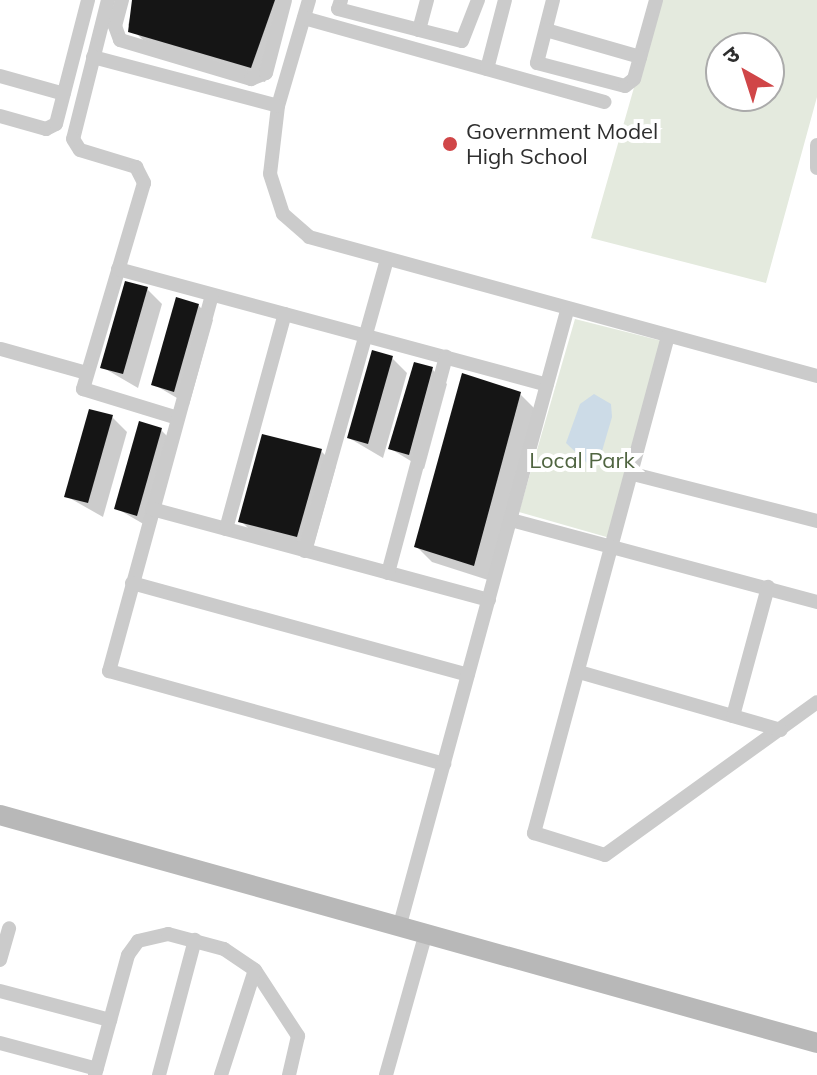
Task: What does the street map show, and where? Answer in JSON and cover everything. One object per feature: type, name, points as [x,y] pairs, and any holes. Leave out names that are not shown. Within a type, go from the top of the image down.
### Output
[{"type":"main road","points":[[0,815],[817,1043]]},
{"type":"street","points":[[0,116],[53,128],[88,0]]},
{"type":"street","points":[[108,0],[93,57],[76,146],[136,167],[144,183],[87,373],[87,392],[178,418]]},
{"type":"street","points":[[122,0],[115,26],[120,40],[261,79],[285,0]]},
{"type":"street","points":[[309,0],[278,106],[270,174],[283,214],[309,237],[567,311],[817,376]]},
{"type":"street","points":[[341,0],[338,9],[462,41],[478,0]]},
{"type":"street","points":[[419,30],[427,0]]},
{"type":"street","points":[[487,69],[505,0]]},
{"type":"street","points":[[553,0],[537,63],[625,86],[640,57],[656,0]]},
{"type":"street","points":[[304,18],[604,102]]},
{"type":"street","points":[[546,30],[640,57]]},
{"type":"street","points":[[93,57],[278,106]]},
{"type":"street","points":[[0,76],[64,94]]},
{"type":"street","points":[[817,145],[817,168]]},
{"type":"street","points":[[305,551],[387,259]]},
{"type":"street","points":[[118,269],[547,385]]},
{"type":"street","points":[[212,295],[108,659],[119,680],[444,764]]},
{"type":"street","points":[[399,928],[567,311]]},
{"type":"street","points":[[226,529],[285,314]]},
{"type":"street","points":[[668,336],[614,547],[534,824],[540,839],[605,855],[817,702]]},
{"type":"street","points":[[1,349],[87,373]]},
{"type":"street","points":[[388,573],[446,357]]},
{"type":"street","points":[[633,474],[817,521]]},
{"type":"street","points":[[152,509],[489,600]]},
{"type":"street","points":[[511,520],[817,602]]},
{"type":"street","points":[[132,583],[468,675]]},
{"type":"street","points":[[733,716],[768,587]]},
{"type":"street","points":[[579,672],[781,730]]},
{"type":"street","points":[[0,960],[9,928]]},
{"type":"street","points":[[0,1043],[96,1072],[110,1020],[138,941],[168,934],[195,940],[255,970],[298,1036],[289,1075]]},
{"type":"street","points":[[386,1075],[425,936]]},
{"type":"street","points":[[159,1075],[195,940]]},
{"type":"street","points":[[221,1075],[255,970]]},
{"type":"street","points":[[0,991],[110,1020]]},
{"type":"green space","points":[[659,0],[817,0],[817,97],[766,283],[591,238]]},
{"type":"green space","name":"Local Park","points":[[575,319],[662,341],[610,538],[519,512]]},
{"type":"water","points":[[594,394],[611,404],[612,417],[600,458],[587,463],[566,443],[580,404]]},
{"type":"building","points":[[132,0],[275,0],[251,68],[128,32]]},
{"type":"building","points":[[125,281],[148,287],[123,374],[100,368]]},
{"type":"building","points":[[176,297],[199,304],[174,392],[151,385]]},
{"type":"building","points":[[372,350],[393,356],[368,444],[347,438]]},
{"type":"building","points":[[414,362],[433,367],[409,455],[388,449]]},
{"type":"building","points":[[462,373],[521,392],[474,566],[414,547]]},
{"type":"building","points":[[89,409],[113,415],[88,503],[64,497]]},
{"type":"building","points":[[139,421],[162,428],[137,516],[114,509]]},
{"type":"building","points":[[262,434],[322,449],[297,537],[238,522]]},
{"type":"place","name":"Government Model High School","points":[[450,144]]}]
